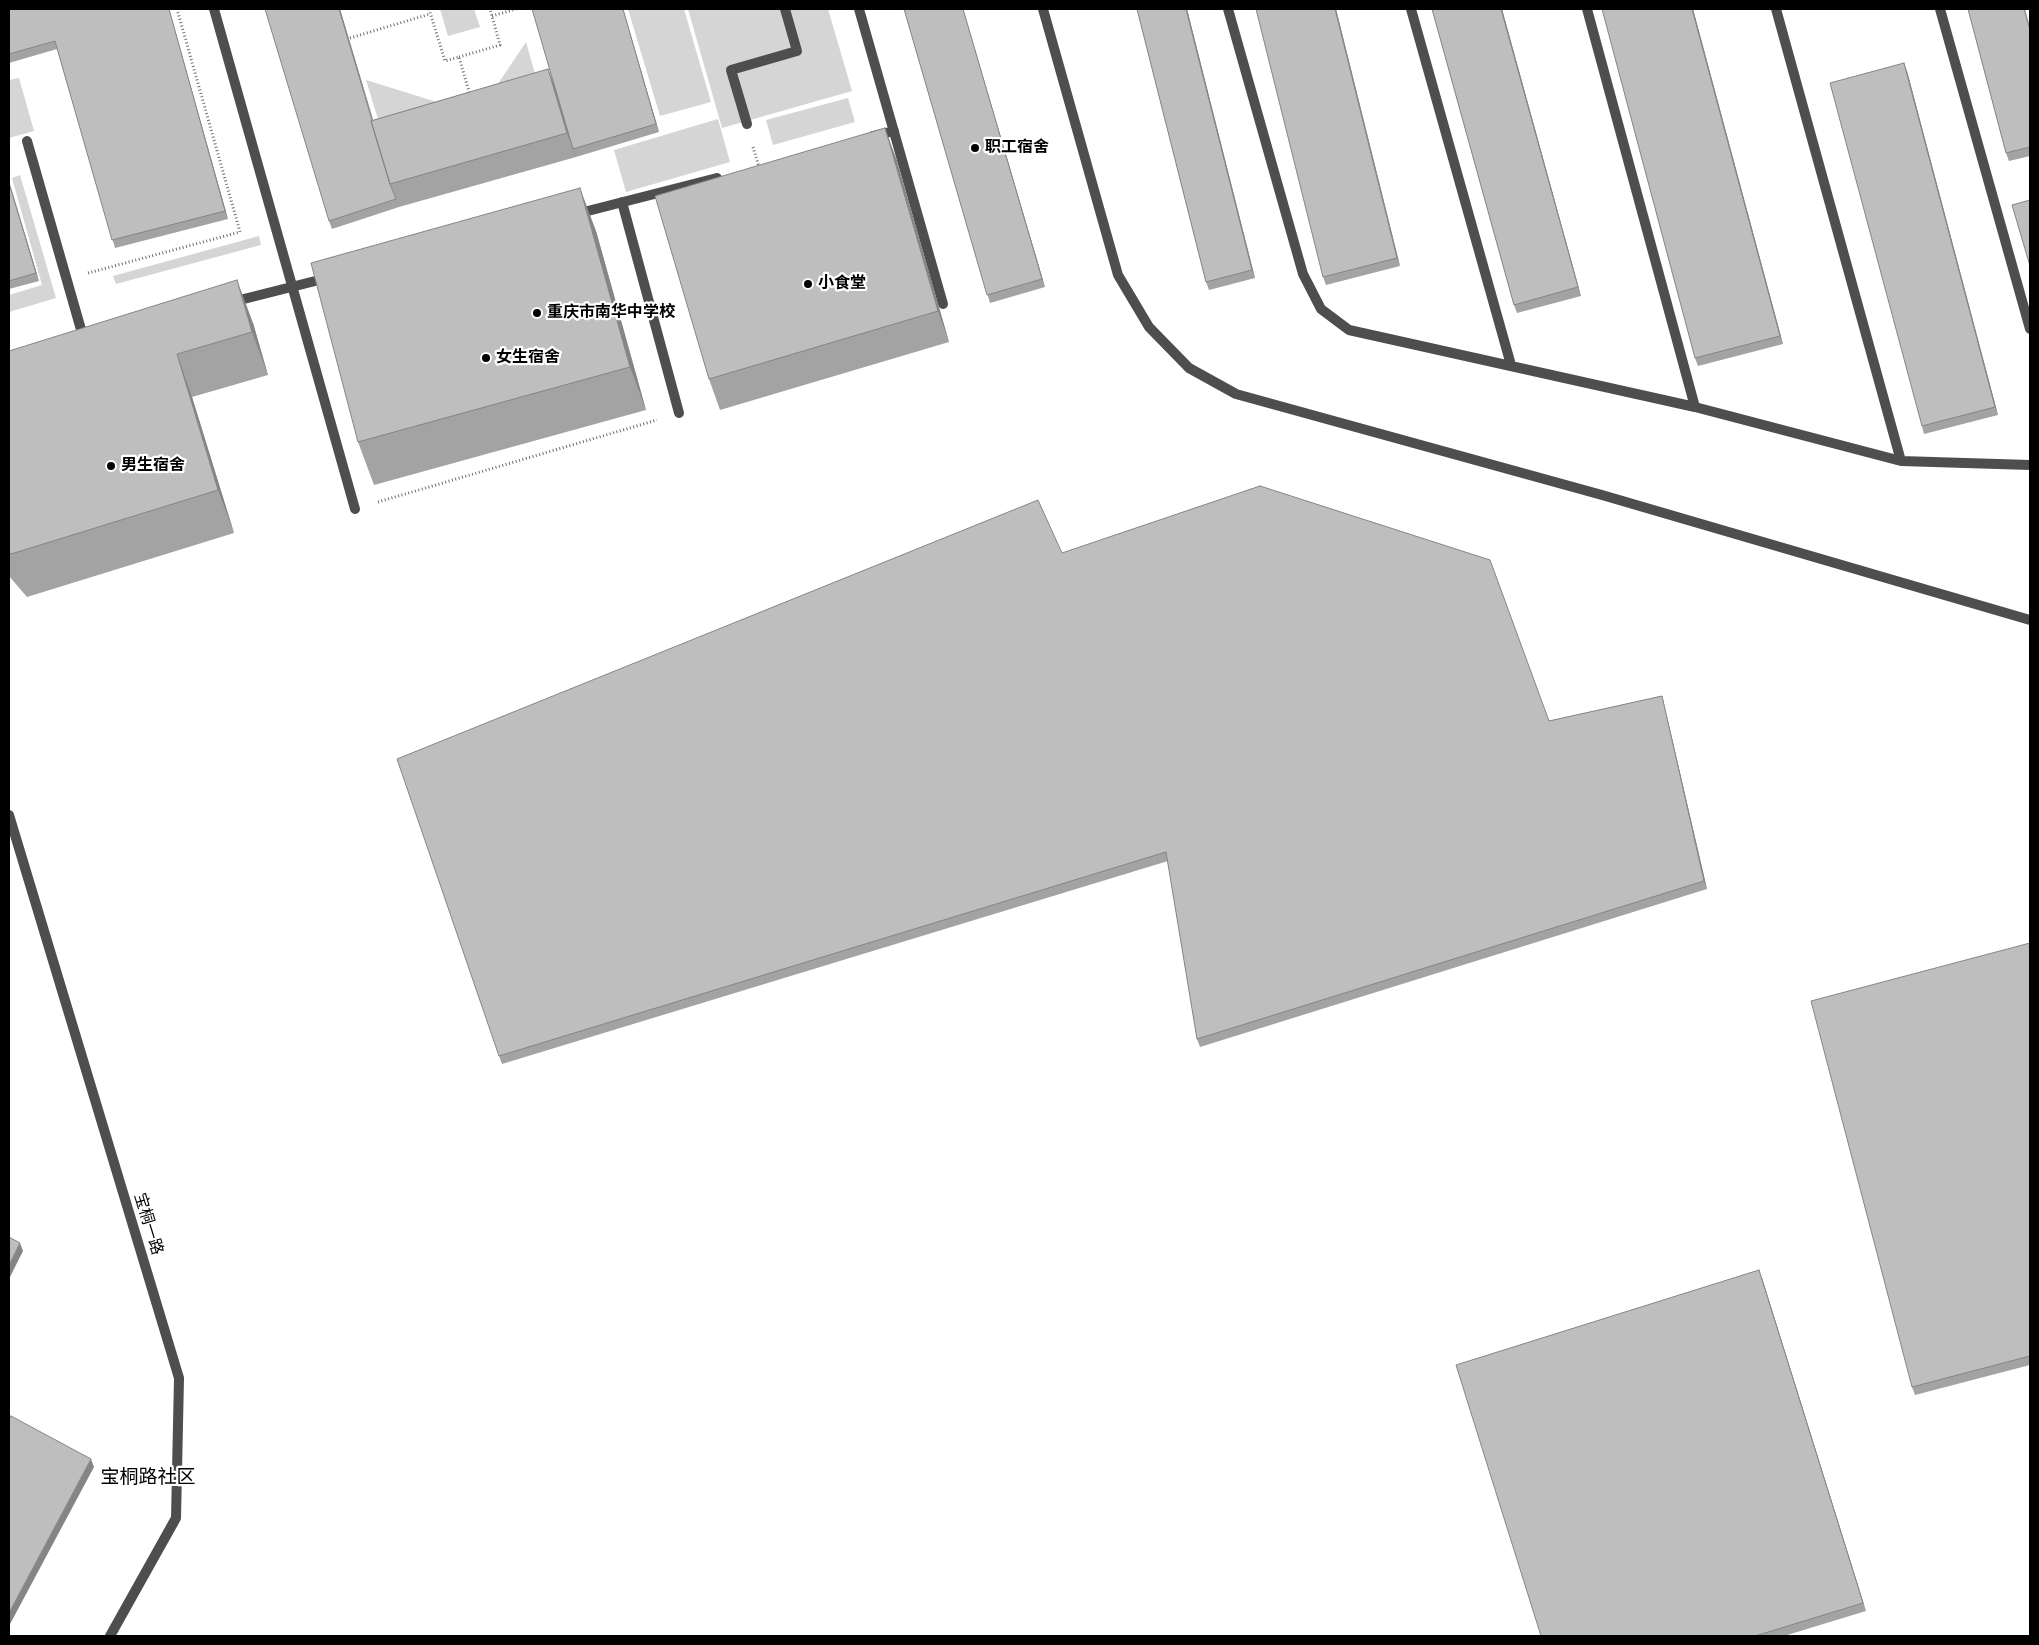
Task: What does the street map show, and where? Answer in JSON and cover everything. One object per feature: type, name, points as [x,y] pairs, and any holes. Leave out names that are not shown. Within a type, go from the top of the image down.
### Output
[{"type":"street","points":[[214,9],[355,509]]},
{"type":"street","points":[[747,124],[730,70],[797,51],[785,9]]},
{"type":"street","points":[[859,9],[943,304]]},
{"type":"street","points":[[1042,9],[1118,275],[1149,327],[1189,368],[1236,394],[1602,495],[2030,620]]},
{"type":"street","points":[[1228,9],[1303,274],[1321,309],[1349,330],[1695,407],[1901,461],[2030,465]]},
{"type":"street","points":[[1411,9],[1511,366]]},
{"type":"street","points":[[1587,9],[1695,407]]},
{"type":"street","points":[[1776,9],[1901,461]]},
{"type":"street","points":[[1940,9],[2030,329]]},
{"type":"street","points":[[865,138],[894,131]]},
{"type":"street","points":[[27,142],[85,341]]},
{"type":"street","points":[[564,217],[725,176]]},
{"type":"street","points":[[622,202],[679,413]]},
{"type":"street","points":[[217,306],[339,274]]},
{"type":"street","name":"宝桐一路","points":[[9,815],[179,1378],[176,1518],[110,1636]]},
{"type":"path","points":[[66,279],[240,232],[177,9]]},
{"type":"path","points":[[429,9],[444,62],[500,45],[490,9]]},
{"type":"path","points":[[492,16],[516,9]]},
{"type":"path","points":[[350,38],[430,14]]},
{"type":"path","points":[[459,57],[471,100]]},
{"type":"path","points":[[355,509],[679,413]]},
{"type":"shaded area","points":[[440,9],[474,9],[480,27],[448,36]]},
{"type":"shaded area","points":[[628,9],[684,9],[711,102],[660,116]]},
{"type":"shaded area","points":[[688,9],[828,9],[852,91],[722,128]]},
{"type":"shaded area","points":[[526,42],[540,91],[483,106]]},
{"type":"shaded area","points":[[19,78],[34,131],[9,138],[9,80]]},
{"type":"shaded area","points":[[366,80],[466,111],[383,136]]},
{"type":"shaded area","points":[[848,98],[855,122],[773,145],[766,120]]},
{"type":"shaded area","points":[[718,119],[730,162],[626,192],[614,150]]},
{"type":"shaded area","points":[[20,175],[56,298],[9,312],[9,295],[42,285],[12,178]]},
{"type":"shaded area","points":[[259,236],[261,245],[116,284],[113,276]]},
{"type":"building","points":[[9,9],[169,9],[225,211],[112,240],[55,41],[9,54]]},
{"type":"building","points":[[265,9],[339,9],[371,121],[396,199],[329,221]]},
{"type":"building","points":[[532,9],[623,9],[656,124],[573,149]]},
{"type":"building","name":"职工宿舍","points":[[904,9],[963,9],[1042,279],[987,295]]},
{"type":"building","points":[[1137,9],[1186,9],[1252,270],[1206,282]]},
{"type":"building","points":[[1256,9],[1335,9],[1397,258],[1323,277]]},
{"type":"building","points":[[1432,9],[1501,9],[1578,287],[1514,305]]},
{"type":"building","points":[[1602,9],[1692,9],[1780,336],[1695,358]]},
{"type":"building","points":[[1968,9],[2024,9],[2030,30],[2030,147],[2006,153]]},
{"type":"building","points":[[1904,63],[1995,407],[1922,426],[1830,83]]},
{"type":"building","points":[[548,69],[567,133],[390,184],[371,121]]},
{"type":"building","name":"小食堂","points":[[885,128],[938,311],[709,379],[655,196]]},
{"type":"building","points":[[9,183],[36,273],[9,281]]},
{"type":"building","name":"女生宿舍","points":[[580,188],[630,367],[358,442],[311,263]]},
{"type":"building","points":[[2030,200],[2030,266],[2012,205]]},
{"type":"building","name":"男生宿舍","points":[[237,280],[252,332],[177,354],[218,490],[11,554],[9,552],[9,351]]},
{"type":"building","points":[[1260,486],[1490,560],[1549,721],[1662,696],[1704,881],[1197,1039],[1166,852],[499,1056],[397,759],[1038,500],[1062,553]]},
{"type":"building","points":[[2030,943],[2030,1356],[1912,1387],[1811,1001]]},
{"type":"building","points":[[9,1237],[20,1243],[9,1265]]},
{"type":"building","points":[[1759,1270],[1863,1603],[1755,1636],[1541,1636],[1456,1365]]},
{"type":"building","points":[[11,1416],[91,1459],[9,1613],[9,1420]]},
{"type":"place","name":"职工宿舍","points":[[975,148]]},
{"type":"place","name":"小食堂","points":[[808,284]]},
{"type":"place","name":"重庆市南华中学校","points":[[537,313]]},
{"type":"place","name":"女生宿舍","points":[[486,358]]},
{"type":"place","name":"男生宿舍","points":[[111,466]]},
{"type":"district","name":"宝桐路社区","points":[[148,1478]]}]
